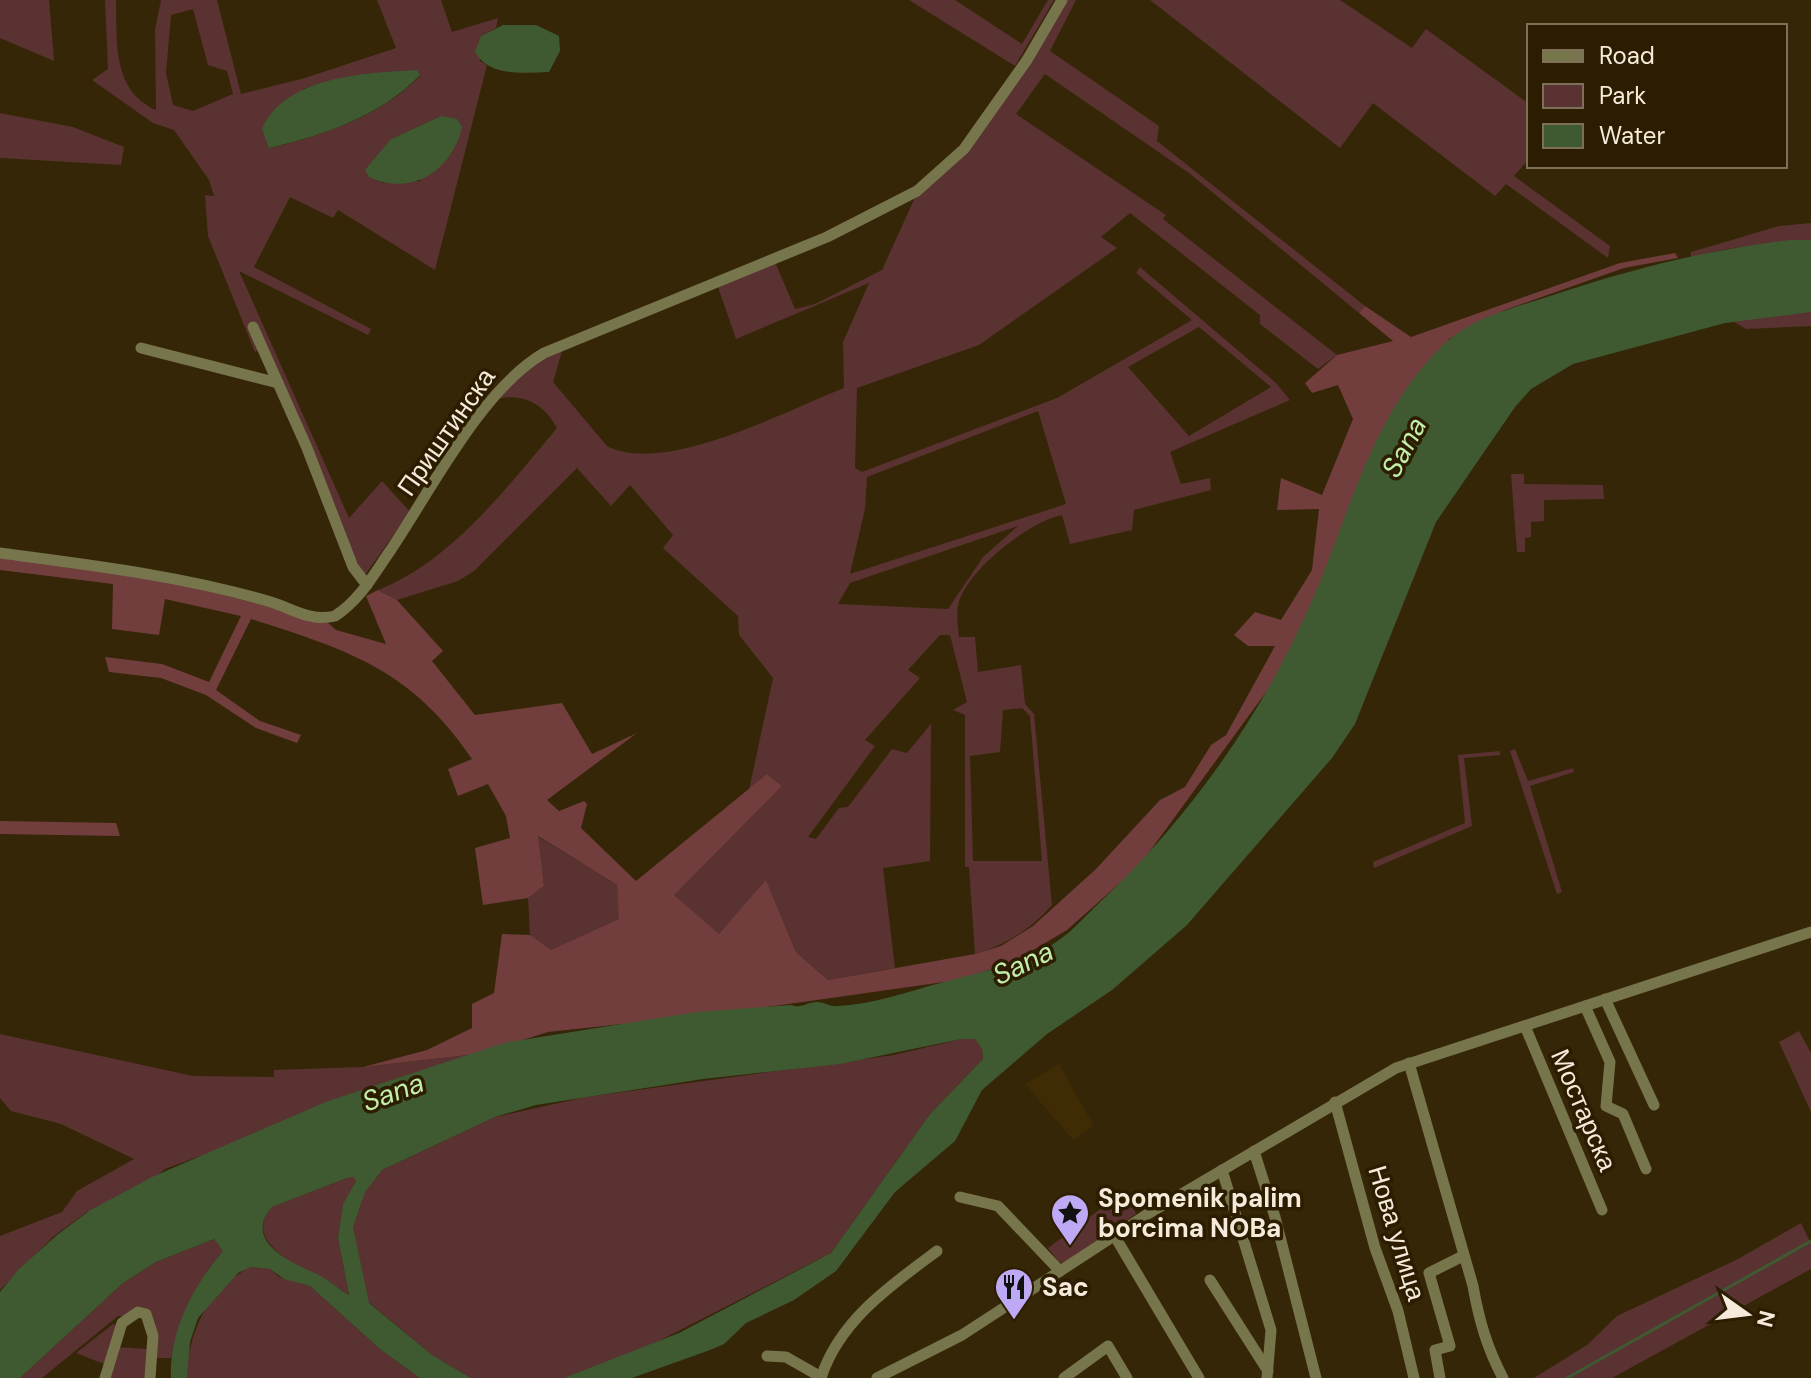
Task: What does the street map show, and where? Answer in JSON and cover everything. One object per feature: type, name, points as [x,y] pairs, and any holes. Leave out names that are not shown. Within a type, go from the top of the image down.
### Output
[{"type":"street","name":"Приштинска","points":[[0,553],[185,580],[321,618],[343,611],[367,585],[483,412],[528,362],[827,237],[917,191],[964,149],[1027,60],[1062,0]]},
{"type":"street","points":[[253,327],[323,487],[353,567],[367,585]]},
{"type":"street","points":[[141,348],[278,383]]},
{"type":"street","points":[[877,1378],[962,1335],[1114,1235],[1335,1102],[1409,1063],[1811,932]]},
{"type":"street","points":[[1605,999],[1654,1105]]},
{"type":"street","points":[[1585,1006],[1610,1062],[1606,1106],[1623,1114],[1646,1169]]},
{"type":"street","name":"Мостарска","points":[[1525,1026],[1602,1210]]},
{"type":"street","points":[[1409,1063],[1488,1349],[1503,1378]]},
{"type":"street","name":"Нова улица","points":[[1335,1102],[1375,1248],[1398,1311],[1414,1378]]},
{"type":"street","points":[[1254,1151],[1275,1217],[1316,1378]]},
{"type":"street","points":[[1222,1170],[1271,1330],[1268,1374]]},
{"type":"street","points":[[960,1197],[998,1206],[1060,1271]]},
{"type":"street","points":[[1114,1235],[1199,1378]]},
{"type":"street","points":[[767,1356],[786,1357],[821,1378],[834,1351],[868,1305],[937,1251]]},
{"type":"street","points":[[1440,1378],[1435,1350],[1450,1346],[1429,1273],[1463,1256]]},
{"type":"street","points":[[1210,1280],[1268,1374]]},
{"type":"street","points":[[105,1378],[118,1331],[126,1317],[138,1312],[146,1314],[153,1336],[150,1378]]},
{"type":"street","points":[[1064,1378],[1108,1346],[1127,1378]]},
{"type":"shaded area","points":[[1675,253],[1678,258],[1624,268],[1505,310],[1449,339],[1413,384],[1378,442],[1303,634],[1269,688],[1139,866],[1067,930],[1013,962],[958,980],[724,1013],[548,1032],[477,1054],[363,1067],[427,1050],[472,1028],[472,1004],[494,993],[502,934],[530,935],[551,950],[619,919],[617,885],[538,836],[544,886],[528,898],[483,905],[475,848],[510,838],[506,816],[488,784],[458,796],[448,769],[472,759],[426,704],[376,667],[318,641],[251,619],[216,690],[260,721],[301,735],[297,743],[256,728],[206,695],[161,678],[109,672],[105,657],[162,664],[209,682],[241,616],[165,599],[159,635],[112,629],[113,584],[0,570],[0,557],[165,580],[327,622],[336,630],[386,644],[366,596],[378,590],[397,600],[443,651],[432,661],[475,715],[562,703],[592,754],[637,733],[547,800],[559,811],[584,801],[587,804],[581,828],[636,881],[767,774],[782,786],[674,895],[719,934],[766,880],[796,952],[828,980],[975,954],[1001,946],[1033,926],[1096,869],[1160,800],[1185,787],[1211,745],[1226,735],[1275,646],[1248,646],[1234,635],[1255,612],[1281,620],[1312,570],[1319,509],[1277,510],[1281,478],[1322,495],[1353,419],[1338,385],[1312,393],[1305,383],[1337,355],[1393,341],[1359,313],[1365,306],[1411,337],[1620,263]]},
{"type":"shaded area","points":[[0,821],[116,823],[120,836],[0,834]]},
{"type":"shaded area","points":[[1059,1064],[1094,1126],[1073,1140],[1025,1084]]},
{"type":"green space","points":[[0,0],[49,0],[54,61],[0,38]]},
{"type":"green space","points":[[105,0],[116,0],[117,48],[124,78],[142,102],[156,110],[155,30],[161,0],[217,0],[241,94],[305,78],[396,48],[377,0],[441,0],[452,32],[498,18],[496,28],[481,36],[480,61],[487,65],[435,270],[338,210],[333,218],[290,197],[254,267],[371,329],[368,335],[239,271],[349,518],[382,481],[410,512],[365,575],[361,575],[264,348],[255,352],[208,236],[205,195],[214,196],[209,180],[174,130],[153,123],[92,80],[108,69]],"holes":[[[193,9],[208,65],[227,71],[233,94],[193,111],[173,105],[166,73],[171,15]],[[417,70],[420,76],[370,113],[311,137],[270,148],[303,89],[352,77]],[[441,116],[420,181],[382,183],[391,139]]]},
{"type":"green space","points":[[909,0],[955,0],[1022,44],[1048,0],[1054,0],[1015,66]]},
{"type":"green space","points":[[1063,0],[1076,0],[1050,51],[1159,126],[1157,141],[1365,306],[1359,313],[1189,173],[1045,74],[1016,114],[1166,215],[1163,219],[1337,355],[1318,369],[1260,324],[1260,315],[1130,213],[1101,237],[1117,248],[979,345],[857,388],[855,468],[862,472],[1057,398],[1192,320],[1136,273],[1140,267],[1276,383],[1290,400],[1170,452],[1181,484],[1210,478],[1211,490],[1134,510],[1132,530],[1070,544],[1062,515],[1049,519],[1000,550],[972,578],[958,606],[959,637],[975,637],[978,672],[1021,665],[1025,704],[1034,714],[1052,905],[1017,935],[975,954],[969,867],[965,867],[965,715],[953,710],[967,702],[950,635],[940,635],[908,670],[920,678],[865,740],[875,746],[808,837],[816,839],[839,808],[848,807],[892,749],[907,753],[931,724],[930,861],[883,868],[895,968],[828,980],[796,952],[766,881],[720,935],[673,895],[782,786],[767,774],[749,790],[773,678],[739,635],[738,616],[663,548],[673,535],[630,485],[611,506],[577,468],[474,571],[458,581],[397,600],[378,590],[405,577],[454,542],[498,498],[557,428],[539,406],[531,402],[515,397],[495,399],[520,370],[563,348],[553,382],[607,446],[631,453],[660,453],[692,447],[759,424],[844,388],[843,342],[869,283],[736,339],[718,287],[775,262],[795,309],[815,304],[882,270],[917,193],[955,162]],"holes":[[[1199,327],[1271,387],[1189,436],[1128,367]],[[1038,411],[1066,504],[850,574],[865,509],[867,477]],[[1018,526],[983,557],[948,609],[838,604],[850,583]],[[1022,708],[1030,716],[1042,861],[973,861],[970,756],[1000,752],[1003,710]]]},
{"type":"green space","points":[[1150,0],[1340,0],[1412,48],[1426,29],[1527,103],[1527,161],[1514,176],[1610,246],[1608,258],[1506,184],[1495,196],[1373,103],[1340,148]]},
{"type":"green space","points":[[0,113],[73,127],[124,147],[121,165],[0,158]]},
{"type":"green space","points":[[1811,223],[1811,241],[1733,248],[1691,257],[1691,252],[1779,226]]},
{"type":"green space","points":[[1811,302],[1811,326],[1746,329],[1724,316]]},
{"type":"green space","points":[[1511,474],[1524,474],[1524,484],[1603,485],[1604,499],[1544,500],[1544,521],[1531,522],[1531,537],[1525,538],[1525,552],[1517,552]]},
{"type":"green space","points":[[1515,749],[1528,781],[1573,768],[1574,772],[1530,786],[1562,892],[1557,894],[1510,751]]},
{"type":"green space","points":[[1500,751],[1500,755],[1464,758],[1472,826],[1374,868],[1373,862],[1465,823],[1458,755]]},
{"type":"green space","points":[[537,836],[617,885],[620,919],[550,951],[530,935],[528,898],[544,886]]},
{"type":"green space","points":[[1799,1031],[1811,1053],[1811,1112],[1779,1042]]},
{"type":"green space","points":[[0,1034],[193,1076],[274,1077],[274,1070],[363,1067],[477,1054],[165,1169],[117,1209],[87,1212],[54,1236],[0,1290],[0,1236],[62,1212],[77,1191],[134,1159],[61,1124],[11,1111],[0,1098]]},
{"type":"green space","points":[[961,1039],[975,1039],[982,1049],[983,1059],[930,1114],[831,1253],[647,1347],[564,1378],[471,1378],[432,1355],[361,1296],[348,1216],[362,1188],[382,1170],[495,1117],[586,1097],[894,1055]]},
{"type":"green space","points":[[353,1177],[356,1181],[343,1205],[338,1238],[349,1295],[303,1270],[273,1248],[265,1235],[264,1222],[272,1207]]},
{"type":"green space","points":[[1126,1190],[1136,1214],[1064,1263],[1059,1262],[1048,1248]]},
{"type":"green space","points":[[1801,1223],[1811,1244],[1811,1269],[1612,1378],[1534,1378],[1587,1345],[1617,1316],[1738,1259]]},
{"type":"green space","points":[[214,1239],[223,1251],[190,1301],[171,1358],[152,1358],[156,1336],[151,1315],[118,1316],[42,1378],[20,1378],[123,1283],[156,1262]]},
{"type":"green space","points":[[251,1267],[270,1269],[279,1277],[310,1286],[381,1350],[420,1378],[187,1378],[191,1345],[203,1313],[223,1286]]},
{"type":"green space","points":[[113,1324],[118,1326],[104,1364],[76,1353]]},
{"type":"green space","points":[[115,1347],[148,1349],[147,1378],[107,1378]]},
{"type":"water","points":[[503,25],[536,25],[559,36],[560,51],[549,72],[508,72],[481,60],[475,52],[481,36]]},
{"type":"water","points":[[417,70],[420,75],[405,89],[370,113],[331,130],[269,148],[262,129],[273,111],[289,98],[329,81]]},
{"type":"water","points":[[441,116],[457,119],[462,127],[457,143],[439,167],[428,176],[400,184],[369,177],[365,170],[391,139]]},
{"type":"water","name":"Sana","points":[[1811,240],[1811,312],[1725,323],[1573,364],[1531,389],[1515,407],[1436,522],[1355,724],[1332,758],[1187,925],[1112,990],[1047,1034],[982,1090],[955,1141],[895,1192],[836,1271],[794,1300],[746,1323],[724,1344],[632,1378],[564,1378],[679,1333],[831,1253],[930,1114],[983,1059],[982,1049],[975,1039],[961,1039],[840,1064],[703,1079],[536,1105],[495,1117],[382,1170],[365,1192],[353,1227],[369,1303],[432,1355],[471,1378],[420,1378],[381,1350],[310,1286],[284,1279],[270,1269],[251,1267],[238,1273],[198,1318],[190,1342],[187,1378],[171,1378],[174,1343],[185,1310],[202,1279],[223,1251],[214,1239],[156,1262],[123,1283],[20,1378],[0,1378],[0,1292],[18,1270],[57,1235],[89,1211],[152,1177],[328,1101],[504,1043],[696,1012],[799,1006],[817,1002],[834,1006],[864,1003],[1003,966],[1046,949],[1070,932],[1133,869],[1166,833],[1226,756],[1253,714],[1299,629],[1382,429],[1418,373],[1440,348],[1466,328],[1510,309],[1642,268],[1760,244]],"holes":[[[353,1177],[356,1181],[343,1204],[338,1238],[349,1295],[321,1276],[283,1257],[266,1240],[263,1230],[264,1219],[272,1207]]]},
{"type":"waterway","points":[[1567,1378],[1811,1241]]},
{"type":"place","name":"Spomenik palim borcima NOBa","points":[[1070,1247]]},
{"type":"place","name":"Sac","points":[[1014,1321]]}]
